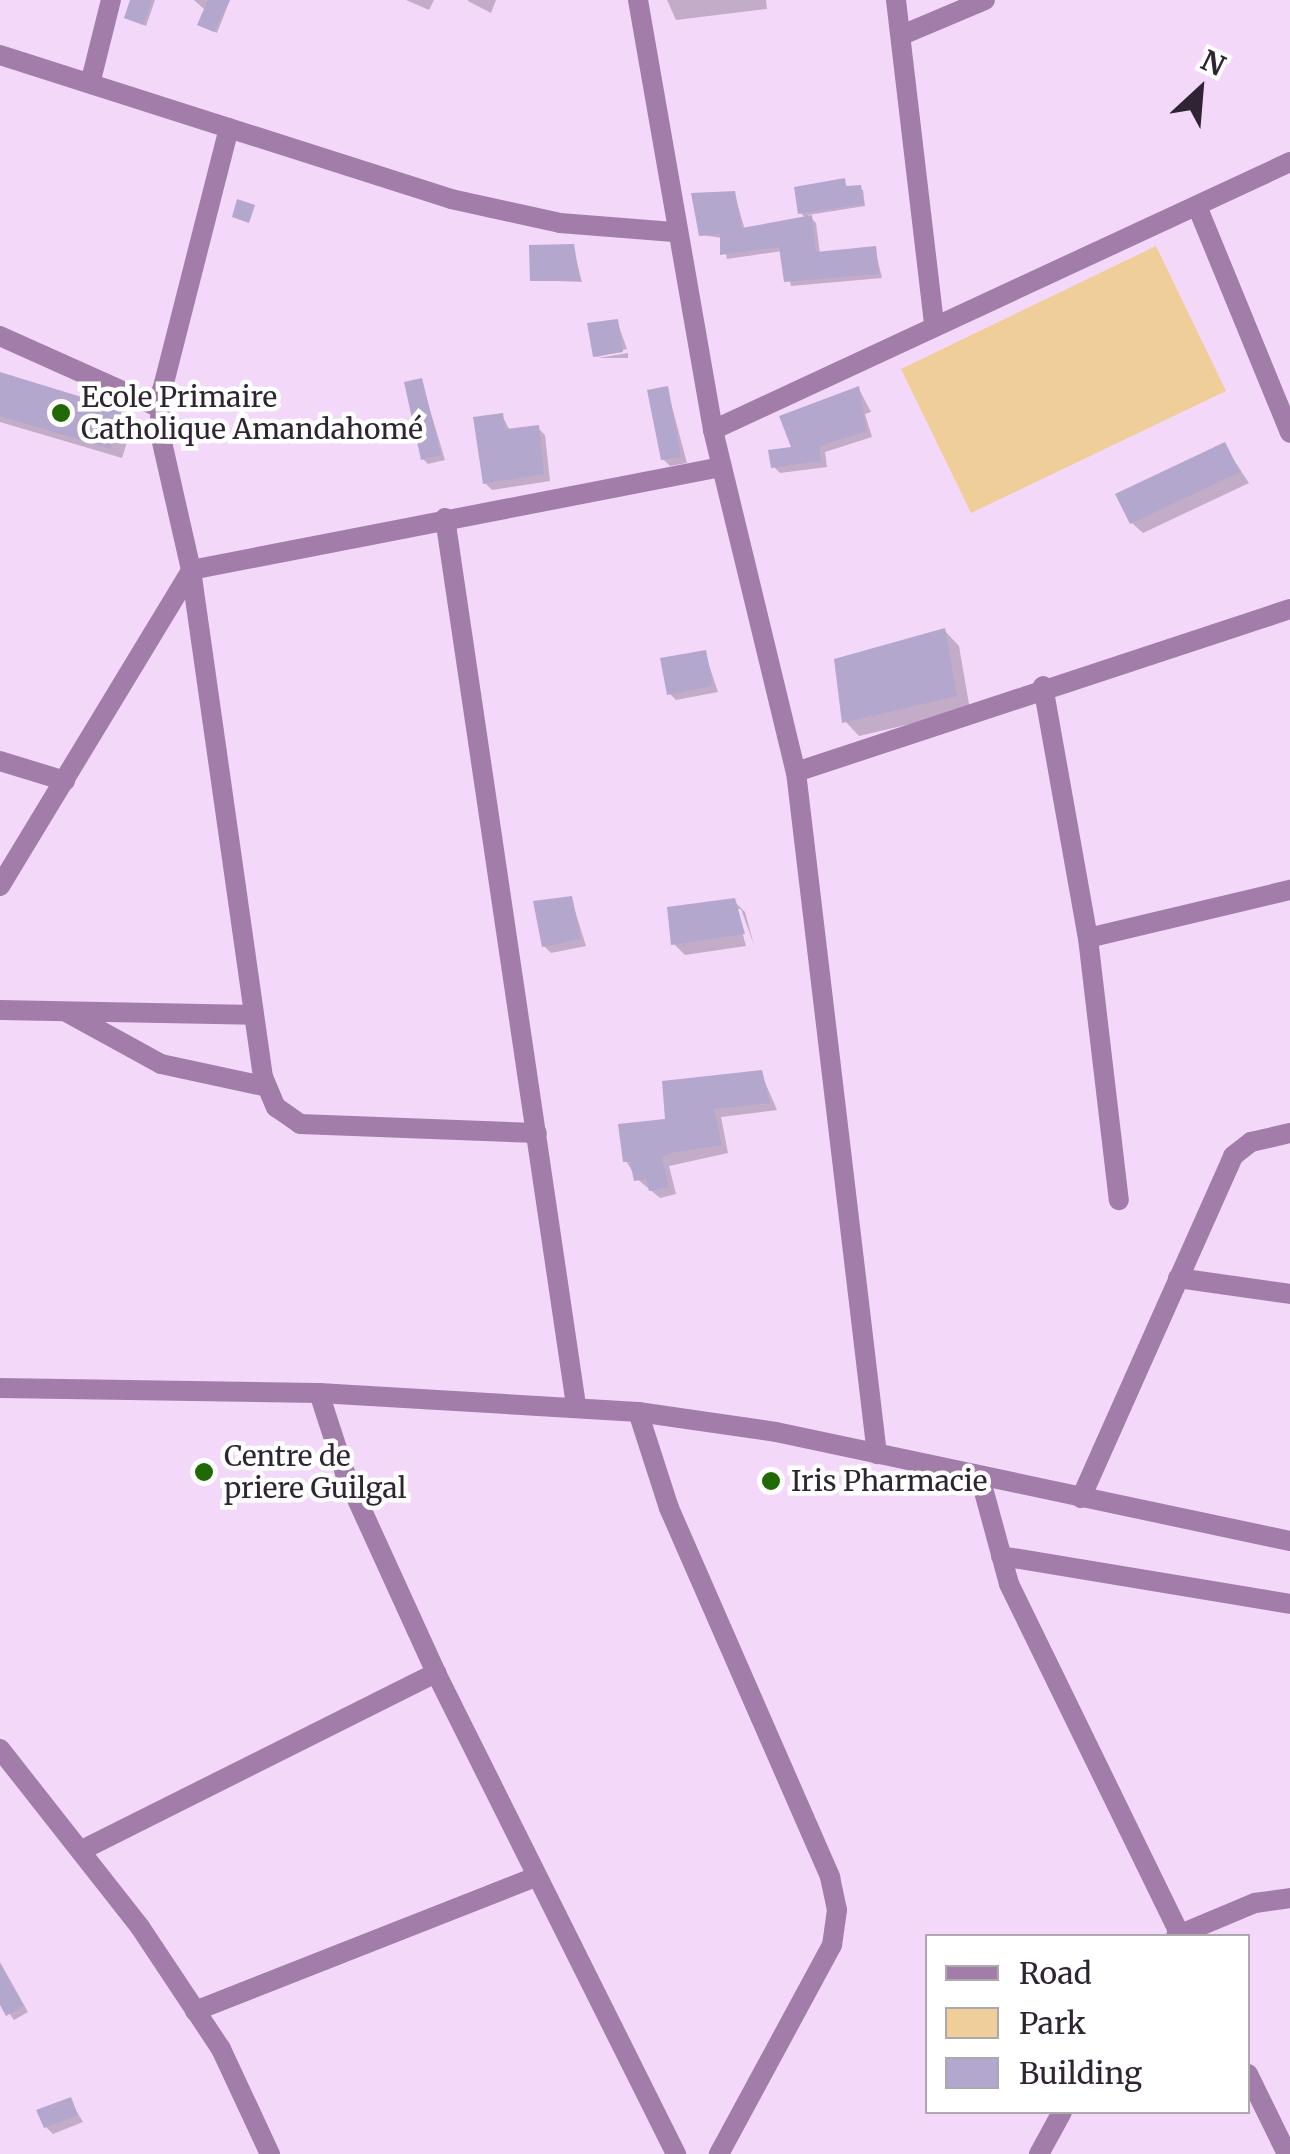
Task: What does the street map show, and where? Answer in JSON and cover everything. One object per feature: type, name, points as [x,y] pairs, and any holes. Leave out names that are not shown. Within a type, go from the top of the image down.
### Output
[{"type":"street","points":[[91,80],[111,0]]},
{"type":"street","points":[[638,0],[674,232],[713,430],[796,772],[878,1454]]},
{"type":"street","points":[[896,0],[934,325]]},
{"type":"street","points":[[902,35],[985,0]]},
{"type":"street","points":[[0,55],[91,80],[451,199],[560,223],[674,232]]},
{"type":"street","points":[[229,128],[160,408],[191,570],[254,1015],[268,1087],[276,1107],[300,1124],[537,1133]]},
{"type":"street","points":[[713,430],[1290,162]]},
{"type":"street","points":[[1197,206],[1290,432]]},
{"type":"street","points":[[0,336],[160,408]]},
{"type":"street","points":[[0,886],[191,570],[721,467]]},
{"type":"street","points":[[445,518],[576,1404]]},
{"type":"street","points":[[796,772],[1044,686],[1290,609]]},
{"type":"street","points":[[1044,686],[1088,938],[1119,1200]]},
{"type":"street","points":[[0,761],[65,781]]},
{"type":"street","points":[[1088,938],[1290,890]]},
{"type":"street","points":[[0,1010],[254,1015]]},
{"type":"street","points":[[66,1012],[161,1064],[268,1087]]},
{"type":"street","points":[[1081,1498],[1233,1156],[1251,1142],[1290,1133]]},
{"type":"street","points":[[1178,1278],[1290,1294]]},
{"type":"street","points":[[0,1388],[319,1393],[576,1404],[878,1454],[1290,1540]]},
{"type":"street","points":[[319,1393],[346,1473],[436,1673],[533,1878],[676,2154]]},
{"type":"street","points":[[638,1412],[669,1508],[830,1877],[836,1910],[832,1945],[719,2154]]},
{"type":"street","points":[[980,1477],[1001,1556],[1178,1934]]},
{"type":"street","points":[[1001,1556],[1290,1604]]},
{"type":"street","points":[[84,1849],[436,1673]]},
{"type":"street","points":[[0,1749],[9,1778],[84,1849],[196,2011],[264,2152]]},
{"type":"street","points":[[196,2011],[533,1878]]},
{"type":"street","points":[[1184,1934],[1254,1903],[1290,1898]]},
{"type":"street","points":[[1250,2078],[1287,2154]]},
{"type":"street","points":[[1039,2154],[1061,2114]]},
{"type":"green space","points":[[1156,246],[1226,391],[971,513],[901,369]]},
{"type":"building","points":[[130,0],[152,0],[143,25],[124,18]]},
{"type":"building","points":[[208,0],[230,0],[214,32],[197,25]]},
{"type":"building","points":[[845,178],[846,186],[861,185],[864,204],[798,214],[794,187]]},
{"type":"building","points":[[735,191],[742,228],[812,215],[816,252],[876,246],[879,274],[784,282],[779,247],[720,255],[720,234],[699,236],[691,193]]},
{"type":"building","points":[[237,199],[255,205],[249,223],[232,217]]},
{"type":"building","points":[[574,244],[580,281],[530,281],[529,245]]},
{"type":"building","points":[[618,319],[623,352],[593,357],[587,323]]},
{"type":"building","name":"Ecole Primaire Catholique Amandahomé","points":[[0,372],[124,410],[111,449],[0,416]]},
{"type":"building","points":[[422,378],[441,455],[421,460],[404,382]]},
{"type":"building","points":[[668,386],[681,457],[661,460],[647,390]]},
{"type":"building","points":[[859,386],[867,431],[819,446],[821,461],[771,468],[768,450],[791,447],[779,416]]},
{"type":"building","points":[[503,413],[505,429],[539,425],[544,474],[483,484],[473,417]]},
{"type":"building","points":[[1225,442],[1240,472],[1130,524],[1115,494]]},
{"type":"building","points":[[945,628],[957,696],[842,723],[834,659]]},
{"type":"building","points":[[706,650],[713,686],[667,695],[660,658]]},
{"type":"building","points":[[572,896],[581,939],[542,947],[533,901]]},
{"type":"building","points":[[735,898],[745,934],[671,945],[667,907]]},
{"type":"building","points":[[762,1070],[770,1103],[714,1109],[722,1145],[669,1153],[662,1158],[669,1187],[649,1191],[646,1179],[634,1181],[630,1162],[623,1162],[618,1124],[665,1119],[662,1081]]},
{"type":"building","points":[[0,1964],[24,2006],[6,2016],[0,2005]]},
{"type":"building","points":[[71,2097],[78,2115],[44,2128],[36,2110]]},
{"type":"place","name":"Ecole Primaire Catholique Amandahomé","points":[[61,413]]},
{"type":"place","name":"Centre de priere Guilgal","points":[[204,1472]]},
{"type":"place","name":"Iris Pharmacie","points":[[771,1481]]}]
